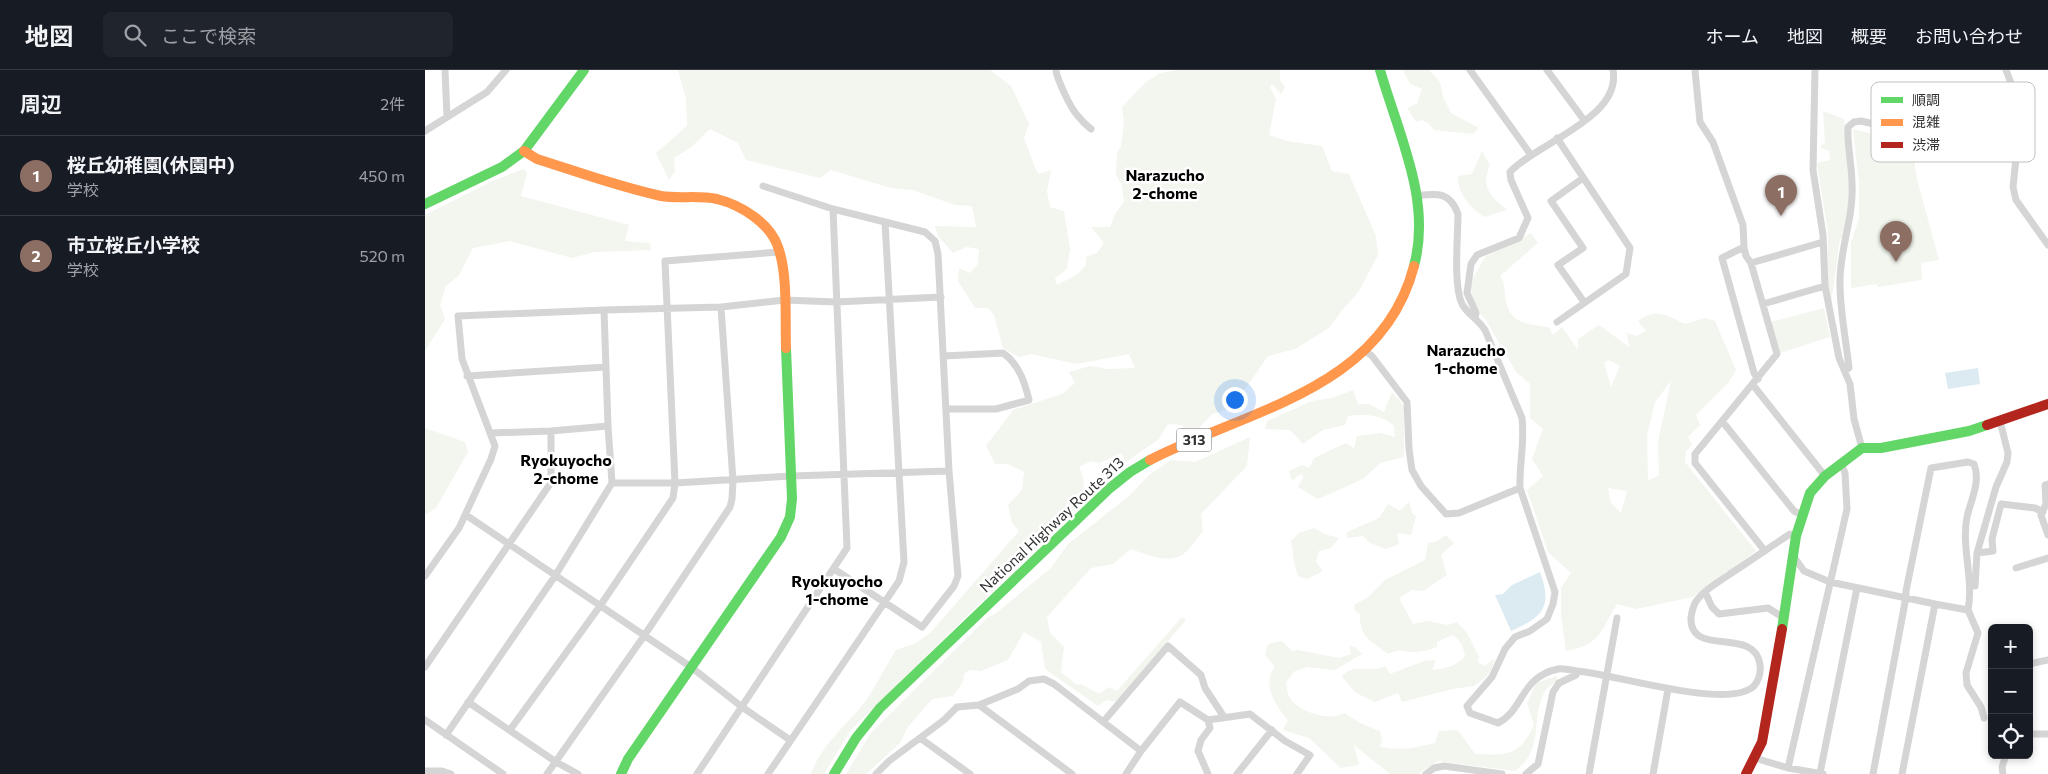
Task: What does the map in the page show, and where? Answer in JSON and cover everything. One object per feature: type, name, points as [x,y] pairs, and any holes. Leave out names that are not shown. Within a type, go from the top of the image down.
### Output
[{"type":"main road","points":[[425,204],[502,167],[524,151],[584,70]]},
{"type":"main road","name":"National Highway Route 313","points":[[834,774],[856,738],[881,708],[1125,476],[1137,467],[1171,449],[1307,392],[1347,367],[1365,352],[1395,314],[1413,276],[1419,238],[1417,196],[1380,70]]},
{"type":"main road","points":[[524,151],[537,159],[662,196],[716,199],[739,207],[756,219],[769,232],[779,252],[783,270],[792,499],[790,517],[781,537],[628,759],[621,774]]},
{"type":"main road","points":[[1746,774],[1762,742],[1784,618],[1796,536],[1810,493],[1825,476],[1861,448],[1881,448],[1928,440],[2000,421],[2048,404]]},
{"type":"street","points":[[445,70],[447,117]]},
{"type":"street","points":[[425,131],[487,92],[506,70]]},
{"type":"street","points":[[1056,70],[1057,78],[1075,113],[1091,129]]},
{"type":"street","points":[[1470,70],[1531,155]]},
{"type":"street","points":[[1547,70],[1584,120]]},
{"type":"street","points":[[1475,318],[1477,313],[1467,293],[1471,264],[1477,255],[1519,238],[1528,218],[1509,172],[1601,108],[1609,96],[1615,80],[1613,70]]},
{"type":"street","points":[[1695,70],[1700,122],[1713,142],[1743,225],[1746,256],[1751,263],[1777,354],[1753,386],[1695,454],[1695,463],[1765,551]]},
{"type":"street","points":[[1815,70],[1813,170],[1823,242],[1825,286],[1839,358],[1850,384],[1854,419],[1861,448]]},
{"type":"street","points":[[2006,70],[2011,82]]},
{"type":"street","points":[[1845,371],[1849,368],[1840,283],[1845,240],[1850,224],[1853,185],[1847,141],[1848,127],[1854,122],[1861,121],[1871,123]]},
{"type":"street","points":[[1557,138],[1630,248],[1626,274],[1557,322]]},
{"type":"street","points":[[2015,162],[2013,187],[2016,200],[2048,245]]},
{"type":"street","points":[[1583,178],[1551,201],[1583,248],[1559,265],[1584,302]]},
{"type":"street","points":[[763,186],[833,209],[925,232],[935,242],[939,254],[949,470],[958,576],[954,586],[922,627],[834,569]]},
{"type":"street","points":[[1417,196],[1431,194],[1448,196],[1454,202],[1458,214],[1459,296],[1469,314],[1479,321],[1485,330],[1523,418],[1519,474],[1520,488],[1555,592],[1547,619],[1530,631],[1515,637],[1505,649],[1492,677],[1467,706],[1470,713],[1498,723],[1506,719],[1532,680],[1558,669],[1607,675],[1668,689],[1714,694],[1733,694],[1746,691],[1752,687],[1760,675],[1759,660],[1754,650],[1745,644],[1702,638],[1695,631],[1691,623],[1695,602],[1705,592],[1790,534],[1796,536]]},
{"type":"street","points":[[697,774],[847,548],[833,209]]},
{"type":"street","points":[[768,774],[899,581],[904,562],[885,222]]},
{"type":"street","points":[[1751,263],[1823,242]]},
{"type":"street","points":[[1745,247],[1722,258],[1754,373],[1758,379]]},
{"type":"street","points":[[511,730],[600,606],[673,498],[675,483],[665,261],[779,252]]},
{"type":"street","points":[[1763,304],[1825,286]]},
{"type":"street","points":[[425,576],[466,515],[495,446],[462,359],[458,316],[603,310],[667,310],[721,307],[784,300],[837,302],[941,297]]},
{"type":"street","points":[[547,774],[644,636],[730,508],[733,480],[721,307]]},
{"type":"street","points":[[446,735],[555,576],[612,484],[603,310]]},
{"type":"street","points":[[1365,352],[1372,356],[1407,402],[1412,470],[1421,486],[1446,514],[1459,513],[1520,488]]},
{"type":"street","points":[[944,356],[1003,353],[1009,357],[1024,380],[1029,400],[996,409],[946,410]]},
{"type":"street","points":[[467,376],[606,367]]},
{"type":"street","points":[[1753,386],[1825,476]]},
{"type":"street","points":[[1970,586],[1975,586],[1977,553],[1996,488],[2007,462],[2008,454],[2000,421]]},
{"type":"street","points":[[1722,422],[1794,511],[1802,515]]},
{"type":"street","points":[[491,433],[551,431],[608,426]]},
{"type":"street","points":[[425,667],[550,484],[551,431]]},
{"type":"street","points":[[1873,774],[1906,591],[1931,468],[1968,462],[1974,464],[1976,469],[1977,486],[1967,518],[1966,541],[1970,586],[1968,610],[1978,634],[1966,673],[1967,686],[1981,707],[1984,718]]},
{"type":"street","points":[[1788,768],[1847,509],[1845,473],[1841,463]]},
{"type":"street","points":[[612,484],[675,483],[949,470]]},
{"type":"street","points":[[2048,484],[2045,485],[2046,504],[2041,515],[2048,535]]},
{"type":"street","points":[[1977,553],[1993,551],[1992,539],[2001,504],[2035,508],[2043,512]]},
{"type":"street","points":[[466,515],[691,667],[742,707],[790,740]]},
{"type":"street","points":[[1794,557],[1804,571],[1830,582],[1968,610]]},
{"type":"street","points":[[2016,568],[2048,558]]},
{"type":"street","points":[[1755,758],[1788,768],[1823,774],[1857,588]]},
{"type":"street","points":[[1705,592],[1712,607],[1719,614],[1768,608],[1784,618]]},
{"type":"street","points":[[1902,774],[1935,604]]},
{"type":"street","points":[[1589,774],[1617,618]]},
{"type":"street","points":[[1103,722],[1168,646],[1201,675],[1205,688],[1224,717]]},
{"type":"street","points":[[2033,663],[2048,660]]},
{"type":"street","points":[[1526,774],[1538,764],[1553,692],[1559,683],[1576,675],[1577,671]]},
{"type":"street","points":[[875,774],[957,707],[979,705],[1018,689],[1029,681],[1044,679],[1054,684],[1141,751]]},
{"type":"street","points":[[1653,774],[1668,689]]},
{"type":"street","points":[[469,702],[556,762],[578,774]]},
{"type":"street","points":[[1126,774],[1141,751],[1180,702],[1207,720],[1209,728],[1201,740],[1198,751],[1208,774]]},
{"type":"street","points":[[979,705],[1072,774]]},
{"type":"street","points":[[1207,720],[1250,714],[1285,741],[1310,755],[1297,774]]},
{"type":"street","points":[[425,720],[503,774]]},
{"type":"street","points":[[1237,774],[1272,730]]},
{"type":"street","points":[[2033,734],[2048,734]]},
{"type":"street","points":[[920,738],[970,774]]},
{"type":"street","points":[[2003,774],[2002,768],[2005,759]]},
{"type":"street","points":[[1426,774],[1434,768],[1444,766],[1502,774]]},
{"type":"street","points":[[425,772],[451,774]]},
{"type":"shaded area","points":[[678,70],[990,70],[1011,86],[1029,124],[1024,138],[1036,170],[1039,174],[1051,170],[1047,191],[1050,207],[1064,211],[1070,249],[1067,269],[1055,278],[1057,285],[1078,274],[1086,265],[1086,257],[1097,253],[1104,243],[1091,227],[1110,227],[1115,214],[1124,202],[1122,186],[1116,175],[1117,153],[1121,146],[1124,122],[1122,107],[1146,82],[1160,73],[1178,70],[1280,70],[1280,80],[1285,87],[1281,94],[1272,84],[1270,87],[1276,99],[1269,135],[1287,141],[1322,146],[1332,171],[1349,174],[1376,236],[1378,255],[1359,291],[1329,328],[1295,349],[1268,356],[1232,408],[1212,414],[1198,429],[1187,434],[1182,425],[1168,424],[1159,439],[1126,462],[1121,453],[1100,463],[1091,461],[1079,467],[1083,476],[1084,486],[1080,505],[851,730],[824,774],[811,774],[827,745],[868,697],[896,650],[916,643],[931,632],[1019,531],[1012,523],[1008,505],[1022,490],[1024,472],[1008,464],[995,464],[986,446],[1013,410],[1062,394],[1075,383],[1069,372],[1090,366],[1108,369],[1135,368],[1129,354],[1077,364],[1031,354],[1019,357],[1003,348],[994,315],[988,308],[975,308],[958,281],[959,268],[970,273],[978,264],[979,249],[967,247],[953,253],[938,236],[935,226],[976,227],[972,206],[955,205],[913,190],[891,188],[831,170],[820,178],[746,160],[738,143],[710,129],[690,148],[674,158],[675,171],[669,180],[656,153],[687,126],[686,99]]},
{"type":"shaded area","points":[[1403,70],[1429,70],[1440,82],[1443,97],[1451,113],[1479,128],[1473,134],[1434,130],[1428,123],[1422,120],[1416,122],[1407,108],[1418,103],[1422,89],[1410,84]]},
{"type":"shaded area","points":[[1823,111],[1844,119],[1849,179],[1847,223],[1844,238],[1840,239],[1831,304],[1827,284],[1828,234],[1817,163],[1830,160],[1829,151],[1819,147],[1825,143]]},
{"type":"shaded area","points":[[1853,129],[1871,134],[1871,162],[1915,162],[1917,179],[1939,260],[1921,263],[1922,280],[1878,287],[1877,284],[1851,288],[1851,242],[1859,219],[1859,184]]},
{"type":"shaded area","points":[[1482,151],[1490,165],[1486,180],[1489,191],[1507,210],[1485,217],[1466,200],[1458,182],[1458,176],[1472,174]]},
{"type":"shaded area","points":[[524,169],[527,173],[521,196],[629,225],[625,241],[650,243],[651,250],[595,252],[572,258],[510,241],[473,248],[459,275],[446,286],[440,305],[445,319],[425,351],[425,215],[490,182]]},
{"type":"shaded area","points":[[1531,233],[1538,243],[1500,276],[1504,283],[1507,305],[1510,312],[1519,321],[1549,327],[1553,335],[1562,327],[1578,350],[1578,339],[1599,325],[1629,347],[1627,333],[1636,336],[1646,331],[1638,321],[1651,314],[1662,314],[1685,324],[1705,318],[1715,321],[1736,370],[1728,383],[1696,415],[1700,425],[1688,437],[1692,445],[1686,451],[1685,462],[1756,551],[1693,597],[1636,609],[1617,604],[1603,629],[1593,641],[1566,651],[1561,615],[1561,588],[1571,573],[1548,552],[1527,490],[1543,476],[1532,459],[1543,429],[1530,418],[1530,384],[1516,372],[1486,320],[1477,310],[1471,291],[1472,280],[1485,257]],"holes":[[[1609,360],[1620,366],[1611,387],[1604,363]],[[1671,381],[1658,442],[1659,475],[1648,481],[1647,435],[1655,402]],[[1608,488],[1627,491],[1621,513],[1611,503]]]},
{"type":"shaded area","points":[[1824,308],[1830,337],[1780,353],[1771,322]]},
{"type":"shaded area","points":[[1978,368],[1980,384],[1948,389],[1945,373]]},
{"type":"shaded area","points":[[1353,390],[1358,404],[1369,404],[1384,412],[1392,392],[1404,406],[1404,457],[1380,463],[1363,479],[1318,499],[1298,487],[1304,476],[1300,474],[1292,481],[1289,471],[1302,465],[1309,468],[1314,458],[1346,443],[1354,448],[1357,436],[1380,433],[1395,437],[1394,426],[1378,417],[1348,416],[1345,425],[1323,430],[1303,444],[1290,430],[1265,429],[1267,421],[1312,401],[1332,398]]},
{"type":"shaded area","points":[[425,428],[465,442],[468,452],[436,508],[425,515]]},
{"type":"shaded area","points":[[1250,437],[1247,466],[1201,514],[1203,531],[1185,553],[1170,559],[1131,549],[1113,564],[1091,568],[1047,617],[1050,633],[1064,647],[1061,672],[1077,685],[1081,684],[1099,694],[1109,687],[1117,691],[1182,617],[1186,620],[1116,702],[1107,700],[1098,706],[1045,669],[1041,642],[1024,632],[1008,660],[981,671],[970,670],[964,674],[963,682],[953,696],[932,699],[908,727],[900,743],[866,774],[846,774],[870,734],[987,618],[995,614],[1051,568],[1068,544],[1129,496],[1149,475],[1171,460],[1195,462]]},
{"type":"shaded area","points":[[1409,502],[1412,513],[1416,516],[1411,535],[1397,533],[1399,544],[1386,549],[1370,543],[1363,536],[1347,538],[1347,532],[1379,518],[1388,504],[1400,511]]},
{"type":"shaded area","points":[[1314,528],[1324,534],[1339,538],[1331,548],[1319,551],[1316,562],[1323,571],[1308,579],[1299,577],[1297,573],[1291,541],[1299,533]]},
{"type":"shaded area","points":[[1446,535],[1454,543],[1441,555],[1447,575],[1423,591],[1412,590],[1399,598],[1413,624],[1427,621],[1448,625],[1457,622],[1467,633],[1479,657],[1478,662],[1485,666],[1495,658],[1491,670],[1486,677],[1474,686],[1453,689],[1402,702],[1398,693],[1375,702],[1356,693],[1342,677],[1350,670],[1373,669],[1385,666],[1390,674],[1424,661],[1436,660],[1432,670],[1437,670],[1454,665],[1465,656],[1458,639],[1452,635],[1437,642],[1437,647],[1419,652],[1400,651],[1388,654],[1367,638],[1360,622],[1360,614],[1354,610],[1354,605],[1368,597],[1385,580],[1425,560],[1428,543],[1437,541]]},
{"type":"shaded area","points":[[1540,572],[1545,594],[1545,602],[1542,609],[1531,621],[1511,631],[1495,595],[1503,594],[1512,585]]},
{"type":"shaded area","points":[[1282,641],[1292,651],[1298,650],[1339,658],[1351,654],[1349,646],[1355,647],[1362,654],[1335,670],[1308,667],[1295,671],[1286,682],[1289,696],[1300,708],[1307,711],[1323,716],[1338,716],[1344,713],[1362,724],[1380,731],[1382,740],[1380,747],[1394,749],[1435,743],[1439,731],[1458,730],[1475,754],[1504,754],[1511,752],[1523,743],[1534,725],[1527,703],[1536,683],[1556,676],[1558,680],[1544,693],[1538,714],[1534,744],[1524,763],[1515,771],[1438,761],[1418,774],[1390,774],[1354,745],[1359,765],[1341,768],[1309,738],[1283,730],[1288,720],[1272,695],[1269,680],[1275,667],[1265,655],[1268,644]]},
{"type":"traffic: fast","points":[[425,204],[502,167],[524,151],[584,70]]},
{"type":"traffic: fast","points":[[1380,70],[1411,167],[1416,192],[1419,216],[1414,266]]},
{"type":"traffic: fast","points":[[621,774],[628,759],[781,537],[790,517],[792,499],[786,348]]},
{"type":"traffic: fast","points":[[1782,629],[1796,536],[1810,493],[1825,476],[1862,448],[1881,448],[1969,431],[1987,425]]},
{"type":"traffic: fast","points":[[834,774],[856,738],[880,708],[1110,488],[1130,472],[1150,460]]},
{"type":"traffic: slow","points":[[524,151],[537,159],[630,188],[661,196],[717,199],[745,210],[753,216],[762,223],[774,238],[781,258],[785,283],[786,348]]},
{"type":"traffic: slow","points":[[1150,460],[1306,391],[1342,369],[1373,342],[1397,308],[1414,266]]},
{"type":"traffic: jam","points":[[1987,425],[2048,404]]},
{"type":"traffic: jam","points":[[1746,774],[1762,742],[1782,629]]},
{"type":"place","name":"桜丘幼稚園(休園中)","points":[[1781,216]]},
{"type":"place","name":"市立桜丘小学校","points":[[1896,262]]},
{"type":"district","name":"Narazucho 2-chome","points":[[1165,184]]},
{"type":"district","name":"Narazucho 1-chome","points":[[1466,359]]},
{"type":"district","name":"Ryokuyocho 2-chome","points":[[566,469]]},
{"type":"district","name":"Ryokuyocho 1-chome","points":[[837,590]]}]
